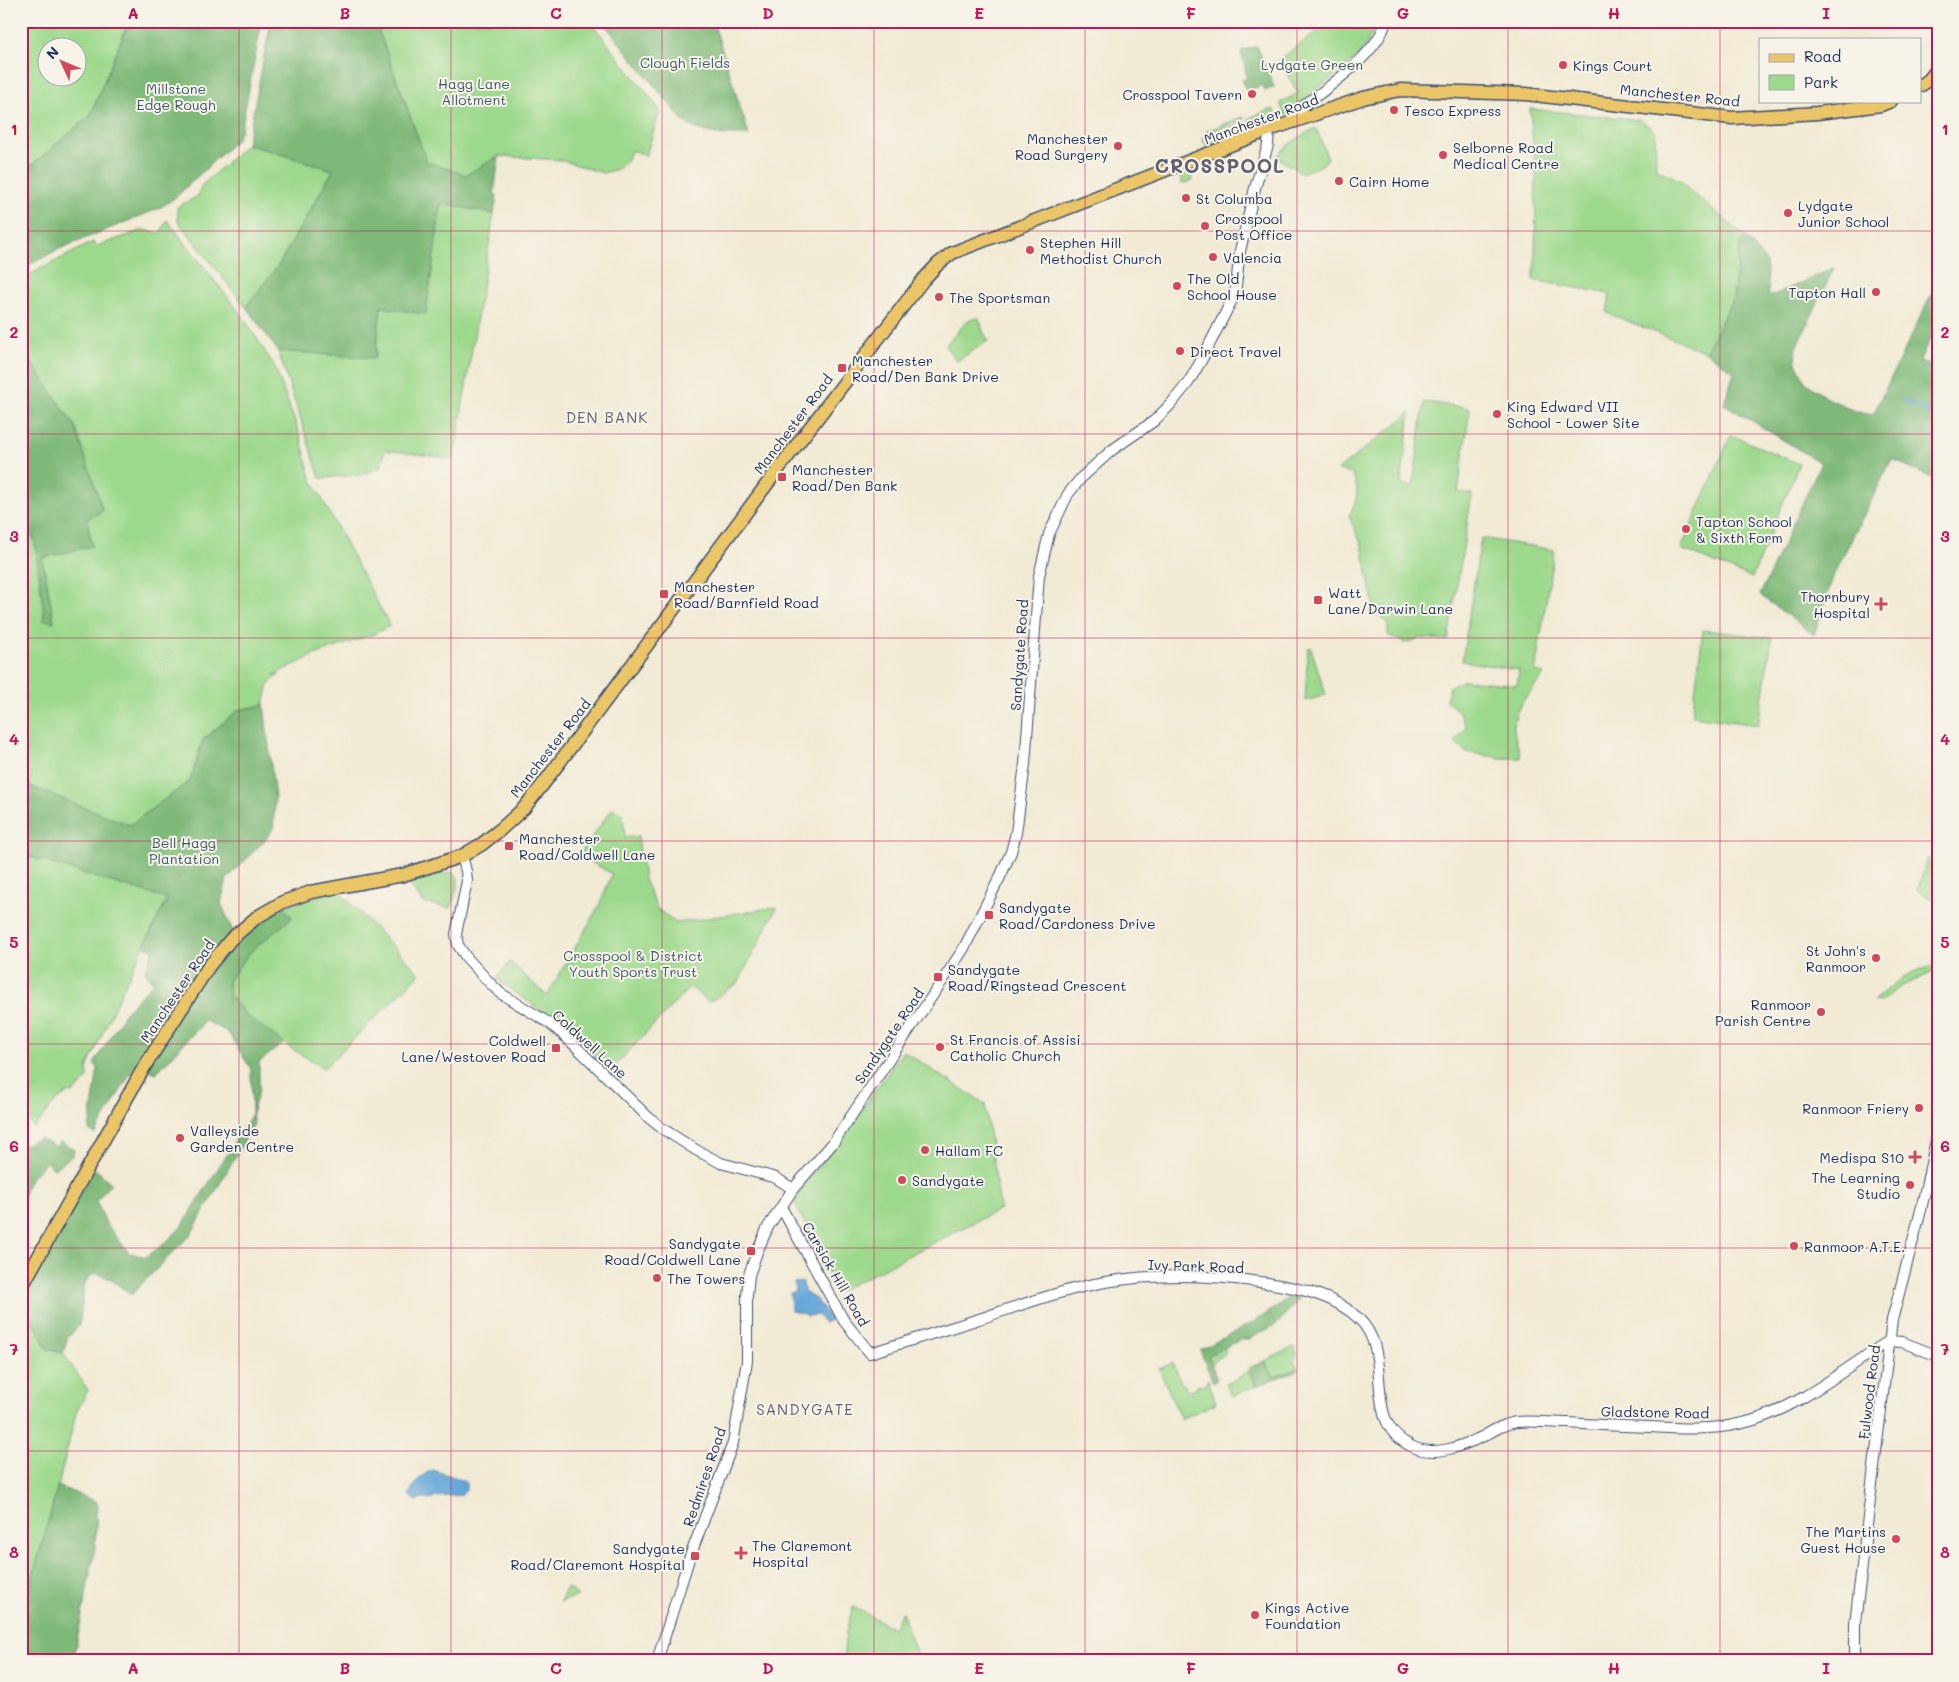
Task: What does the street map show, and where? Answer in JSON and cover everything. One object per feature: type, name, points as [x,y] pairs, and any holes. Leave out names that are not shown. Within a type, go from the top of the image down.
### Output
[{"type":"main road","points":[[1922,85],[1929,80],[1938,68]]},
{"type":"main road","name":"Manchester Road","points":[[21,1288],[142,1070],[209,966],[230,939],[257,917],[283,902],[311,892],[403,875],[462,856],[482,844],[524,808],[800,440],[923,280],[938,264],[958,249],[1268,130],[1378,94],[1412,89],[1526,94],[1732,118],[1816,113],[1888,102]]},
{"type":"street","points":[[1292,123],[1298,110],[1340,77],[1377,42],[1384,30],[1386,21]]},
{"type":"street","points":[[1309,101],[1310,117]]},
{"type":"street","name":"Sandygate Road","points":[[793,1189],[834,1143],[934,994],[964,948],[1001,875],[1011,852],[1019,816],[1025,764],[1039,576],[1049,534],[1068,494],[1081,478],[1095,464],[1154,421],[1188,383],[1201,361],[1235,294],[1238,282],[1240,251],[1255,188],[1268,145],[1268,130]]},
{"type":"street","name":"Coldwell Lane","points":[[462,856],[467,881],[456,934],[458,945],[488,982],[500,993],[549,1023],[566,1037],[648,1117],[663,1129],[721,1163],[776,1178],[793,1189]]},
{"type":"street","name":"Fulwood Road","points":[[1855,1661],[1855,1623],[1889,1341],[1895,1303],[1917,1225],[1938,1131]]},
{"type":"street","name":"Redmires Road","points":[[657,1661],[689,1559],[733,1444],[747,1361],[747,1296],[749,1275],[765,1233],[793,1189]]},
{"type":"street","name":"Carsick Hill Road","points":[[781,1207],[844,1321],[870,1353]]},
{"type":"street","name":"Ivy Park Road","points":[[870,1353],[1028,1302],[1104,1282],[1152,1277],[1203,1277],[1254,1281],[1296,1288],[1340,1305],[1358,1317],[1368,1329],[1375,1341],[1380,1400],[1387,1421],[1396,1436],[1406,1444],[1430,1452]]},
{"type":"street","points":[[1889,1341],[1902,1342],[1938,1356]]},
{"type":"street","name":"Gladstone Road","points":[[1430,1452],[1458,1446],[1502,1426],[1518,1422],[1693,1429],[1728,1426],[1754,1420],[1812,1392],[1889,1341]]},
{"type":"green space","points":[[21,21],[129,21],[90,116],[21,174]]},
{"type":"green space","name":"Millstone Edge Rough","points":[[129,21],[262,21],[241,130],[236,140],[177,196],[160,208],[59,249],[21,269],[21,174],[90,116]]},
{"type":"green space","points":[[271,21],[375,21],[427,162],[466,175],[499,156],[494,194],[497,195],[494,214],[441,203],[426,314],[381,307],[375,358],[278,351],[246,307],[280,263],[333,170],[247,144]]},
{"type":"green space","name":"Hagg Lane Allotment","points":[[375,21],[590,21],[660,110],[646,155],[632,150],[625,163],[617,169],[603,173],[561,160],[499,156],[466,176],[427,162]]},
{"type":"green space","name":"Clough Fields","points":[[602,21],[713,21],[749,135],[722,135],[707,132],[699,130],[683,121]]},
{"type":"green space","name":"Lydgate Green","points":[[1332,21],[1377,21],[1377,26],[1359,56],[1285,115],[1280,103],[1298,93],[1279,60]]},
{"type":"green space","points":[[1257,46],[1274,87],[1265,91],[1263,85],[1246,91],[1242,80],[1247,78],[1241,51]]},
{"type":"green space","points":[[1530,109],[1640,120],[1655,131],[1656,169],[1680,180],[1690,191],[1745,236],[1741,242],[1733,298],[1706,352],[1607,313],[1610,294],[1533,280],[1535,265],[1536,176]]},
{"type":"green space","points":[[1269,110],[1274,110],[1278,116],[1255,126],[1251,125],[1247,119]]},
{"type":"green space","points":[[1243,117],[1244,119],[1208,133],[1206,131]]},
{"type":"green space","points":[[1238,125],[1242,133],[1209,146],[1205,144],[1202,138]]},
{"type":"green space","points":[[1316,128],[1328,159],[1322,165],[1302,173],[1276,157],[1294,141]]},
{"type":"green space","points":[[247,144],[333,170],[280,263],[246,307],[178,221],[177,207],[198,196],[201,186]]},
{"type":"green space","points":[[1190,171],[1193,180],[1182,184],[1179,174]]},
{"type":"green space","points":[[441,203],[494,214],[454,459],[385,450],[381,467],[360,475],[320,478],[278,351],[375,358],[381,307],[426,314]]},
{"type":"green space","points":[[167,220],[241,314],[274,365],[300,435],[311,478],[390,626],[374,634],[314,655],[273,675],[280,674],[269,684],[264,705],[238,710],[203,740],[190,781],[130,825],[29,786],[31,773],[21,774],[21,507],[35,542],[44,614],[43,620],[54,621],[42,558],[92,546],[21,347],[21,279],[93,242],[97,246],[143,230],[160,233]]},
{"type":"green space","points":[[1745,236],[1766,262],[1769,297],[1834,268],[1797,347],[1795,360],[1805,382],[1825,397],[1858,412],[1873,415],[1931,295],[1938,290],[1938,322],[1920,360],[1938,372],[1938,481],[1892,459],[1834,574],[1814,635],[1760,595],[1821,463],[1724,404],[1734,372],[1706,352],[1733,298],[1741,242]]},
{"type":"green space","points":[[979,318],[988,341],[957,361],[945,346],[968,320]]},
{"type":"green space","points":[[21,347],[75,426],[103,511],[87,519],[92,546],[42,558],[54,622],[43,620],[44,614],[35,542],[21,507]]},
{"type":"green space","points":[[1424,402],[1470,408],[1458,492],[1472,494],[1448,640],[1420,638],[1405,643],[1388,635],[1388,623],[1374,609],[1362,545],[1349,516],[1356,499],[1356,485],[1351,473],[1338,470],[1410,413],[1401,485],[1413,486]]},
{"type":"green space","points":[[1731,435],[1799,464],[1752,578],[1681,549]]},
{"type":"green space","points":[[1481,538],[1554,550],[1535,672],[1544,674],[1521,705],[1515,719],[1515,735],[1521,758],[1502,758],[1465,752],[1455,742],[1466,727],[1459,712],[1446,700],[1450,686],[1465,680],[1517,685],[1519,670],[1462,661]]},
{"type":"green space","points":[[1703,630],[1772,638],[1758,725],[1692,716]]},
{"type":"green space","points":[[1308,648],[1311,648],[1326,695],[1305,701]]},
{"type":"green space","name":"Bell Hagg Plantation","points":[[264,705],[275,798],[273,829],[265,840],[227,879],[221,903],[236,938],[284,907],[292,918],[251,951],[228,981],[229,995],[247,1016],[284,1043],[259,1062],[259,1089],[252,1114],[251,1069],[228,1032],[205,1021],[156,1073],[136,1064],[95,1134],[89,1130],[98,1068],[94,1064],[126,1011],[153,983],[145,971],[153,950],[144,946],[167,899],[21,854],[21,814],[29,786],[130,825],[190,781],[203,740],[238,710]]},
{"type":"green space","points":[[21,783],[29,786],[21,814]]},
{"type":"green space","name":"Crosspool & District Youth Sports Trust","points":[[613,808],[623,815],[625,838],[638,836],[644,880],[658,910],[676,923],[777,907],[738,983],[709,1002],[690,987],[611,1070],[560,1024],[499,981],[498,976],[510,962],[547,996],[599,906],[612,874],[579,855]]},
{"type":"green space","points":[[21,854],[167,899],[87,1068],[88,1078],[73,1093],[69,1092],[55,1102],[34,1128],[25,1116],[21,1121]]},
{"type":"green space","points":[[1927,859],[1933,860],[1930,867],[1938,870],[1938,899],[1930,898],[1917,891]]},
{"type":"green space","points":[[451,872],[458,877],[458,884],[451,908],[424,903],[406,881]]},
{"type":"green space","points":[[338,890],[420,974],[324,1068],[259,1027],[237,1007],[230,997],[228,981],[251,951],[291,918],[284,907]]},
{"type":"green space","points":[[1938,966],[1938,970],[1900,987],[1880,1002],[1873,1001],[1911,973]]},
{"type":"green space","name":"Sandygate","points":[[903,1051],[985,1104],[1000,1209],[837,1292],[793,1199],[851,1125]]},
{"type":"green space","points":[[252,1114],[254,1124],[191,1234],[131,1295],[105,1276],[95,1273],[89,1277],[85,1283],[79,1326],[67,1339],[63,1353],[47,1349],[36,1326],[21,1307],[94,1168],[111,1183],[96,1201],[107,1225],[129,1253],[146,1257],[164,1244],[182,1226]]},
{"type":"green space","points":[[39,1138],[57,1147],[59,1141],[74,1149],[73,1155],[54,1169],[46,1162],[29,1180],[21,1204],[21,1147]]},
{"type":"green space","points":[[1293,1293],[1298,1293],[1300,1298],[1277,1324],[1249,1339],[1240,1340],[1208,1355],[1217,1380],[1213,1382],[1200,1350],[1260,1318]]},
{"type":"green space","points":[[21,1308],[36,1326],[47,1349],[63,1353],[88,1390],[76,1413],[21,1619]]},
{"type":"green space","points":[[1225,1347],[1225,1355],[1217,1358],[1211,1366],[1208,1355]]},
{"type":"green space","points":[[1294,1347],[1297,1354],[1294,1362],[1298,1368],[1273,1378],[1265,1361]]},
{"type":"green space","points":[[1265,1361],[1274,1377],[1298,1368],[1298,1370],[1257,1386],[1249,1368]]},
{"type":"green space","points":[[1173,1363],[1187,1391],[1197,1388],[1197,1385],[1201,1384],[1202,1386],[1208,1379],[1216,1403],[1181,1419],[1159,1369]]},
{"type":"green space","points":[[1249,1371],[1256,1386],[1232,1396],[1225,1383],[1239,1378]]},
{"type":"green space","points":[[58,1486],[97,1502],[95,1548],[73,1661],[21,1661],[21,1619]]},
{"type":"green space","points":[[567,1587],[578,1596],[560,1602]]},
{"type":"green space","points":[[853,1607],[893,1628],[902,1612],[919,1661],[843,1661],[846,1632]]},
{"type":"water","points":[[803,1282],[804,1292],[817,1300],[831,1320],[824,1323],[818,1315],[806,1316],[791,1311],[790,1293],[795,1292],[794,1283]]},
{"type":"water","points":[[434,1470],[466,1483],[466,1489],[462,1495],[415,1501],[409,1495],[413,1487],[422,1476]]},
{"type":"waterway","points":[[1903,400],[1938,416]]},
{"type":"place","name":"Kings Court","points":[[1563,65]]},
{"type":"place","name":"Crosspool Tavern","points":[[1252,94]]},
{"type":"place","name":"Tesco Express","points":[[1394,110]]},
{"type":"place","name":"Manchester Road Surgery","points":[[1118,146]]},
{"type":"place","name":"Selborne Road Medical Centre","points":[[1443,155]]},
{"type":"place","name":"Cairn Home","points":[[1339,181]]},
{"type":"place","name":"St Columba","points":[[1186,198]]},
{"type":"place","name":"Lydgate Junior School","points":[[1788,213]]},
{"type":"place","name":"Crosspool Post Office","points":[[1205,226]]},
{"type":"place","name":"Stephen Hill Methodist Church","points":[[1030,250]]},
{"type":"place","name":"Valencia","points":[[1213,257]]},
{"type":"place","name":"The Old School House","points":[[1177,286]]},
{"type":"place","name":"Tapton Hall","points":[[1876,292]]},
{"type":"place","name":"The Sportsman","points":[[939,297]]},
{"type":"place","name":"Direct Travel","points":[[1180,351]]},
{"type":"place","name":"Manchester Road/Den Bank Drive","points":[[842,368]]},
{"type":"place","name":"King Edward VII School - Lower Site","points":[[1497,414]]},
{"type":"place","name":"Manchester Road/Den Bank","points":[[782,477]]},
{"type":"place","name":"Tapton School & Sixth Form","points":[[1686,529]]},
{"type":"place","name":"Manchester Road/Barnfield Road","points":[[664,594]]},
{"type":"place","name":"Watt Lane/Darwin Lane","points":[[1318,600]]},
{"type":"place","name":"Thornbury Hospital","points":[[1881,604]]},
{"type":"place","name":"Manchester Road/Coldwell Lane","points":[[509,846]]},
{"type":"place","name":"Sandygate Road/Cardoness Drive","points":[[989,915]]},
{"type":"place","name":"St John's Ranmoor","points":[[1876,958]]},
{"type":"place","name":"Sandygate Road/Ringstead Crescent","points":[[938,977]]},
{"type":"place","name":"Ranmoor Parish Centre","points":[[1821,1012]]},
{"type":"place","name":"St Francis of Assisi Catholic Church","points":[[940,1047]]},
{"type":"place","name":"Coldwell Lane/Westover Road","points":[[556,1048]]},
{"type":"place","name":"Ranmoor Friery","points":[[1919,1108]]},
{"type":"place","name":"Valleyside Garden Centre","points":[[180,1138]]},
{"type":"place","name":"Hallam FC","points":[[925,1150]]},
{"type":"place","name":"Medispa S10","points":[[1915,1157]]},
{"type":"place","name":"Sandygate","points":[[902,1180]]},
{"type":"place","name":"The Learning Studio","points":[[1910,1185]]},
{"type":"place","name":"Ranmoor A.T.E.","points":[[1794,1246]]},
{"type":"place","name":"Sandygate Road/Coldwell Lane","points":[[751,1251]]},
{"type":"place","name":"The Towers","points":[[657,1278]]},
{"type":"place","name":"The Martins Guest House","points":[[1896,1539]]},
{"type":"place","name":"The Claremont Hospital","points":[[741,1553]]},
{"type":"place","name":"Sandygate Road/Claremont Hospital","points":[[695,1556]]},
{"type":"place","name":"Kings Active Foundation","points":[[1255,1615]]},
{"type":"district","name":"CROSSPOOL","points":[[1220,165]]},
{"type":"district","name":"DEN BANK","points":[[607,417]]},
{"type":"district","name":"SANDYGATE","points":[[805,1409]]}]
